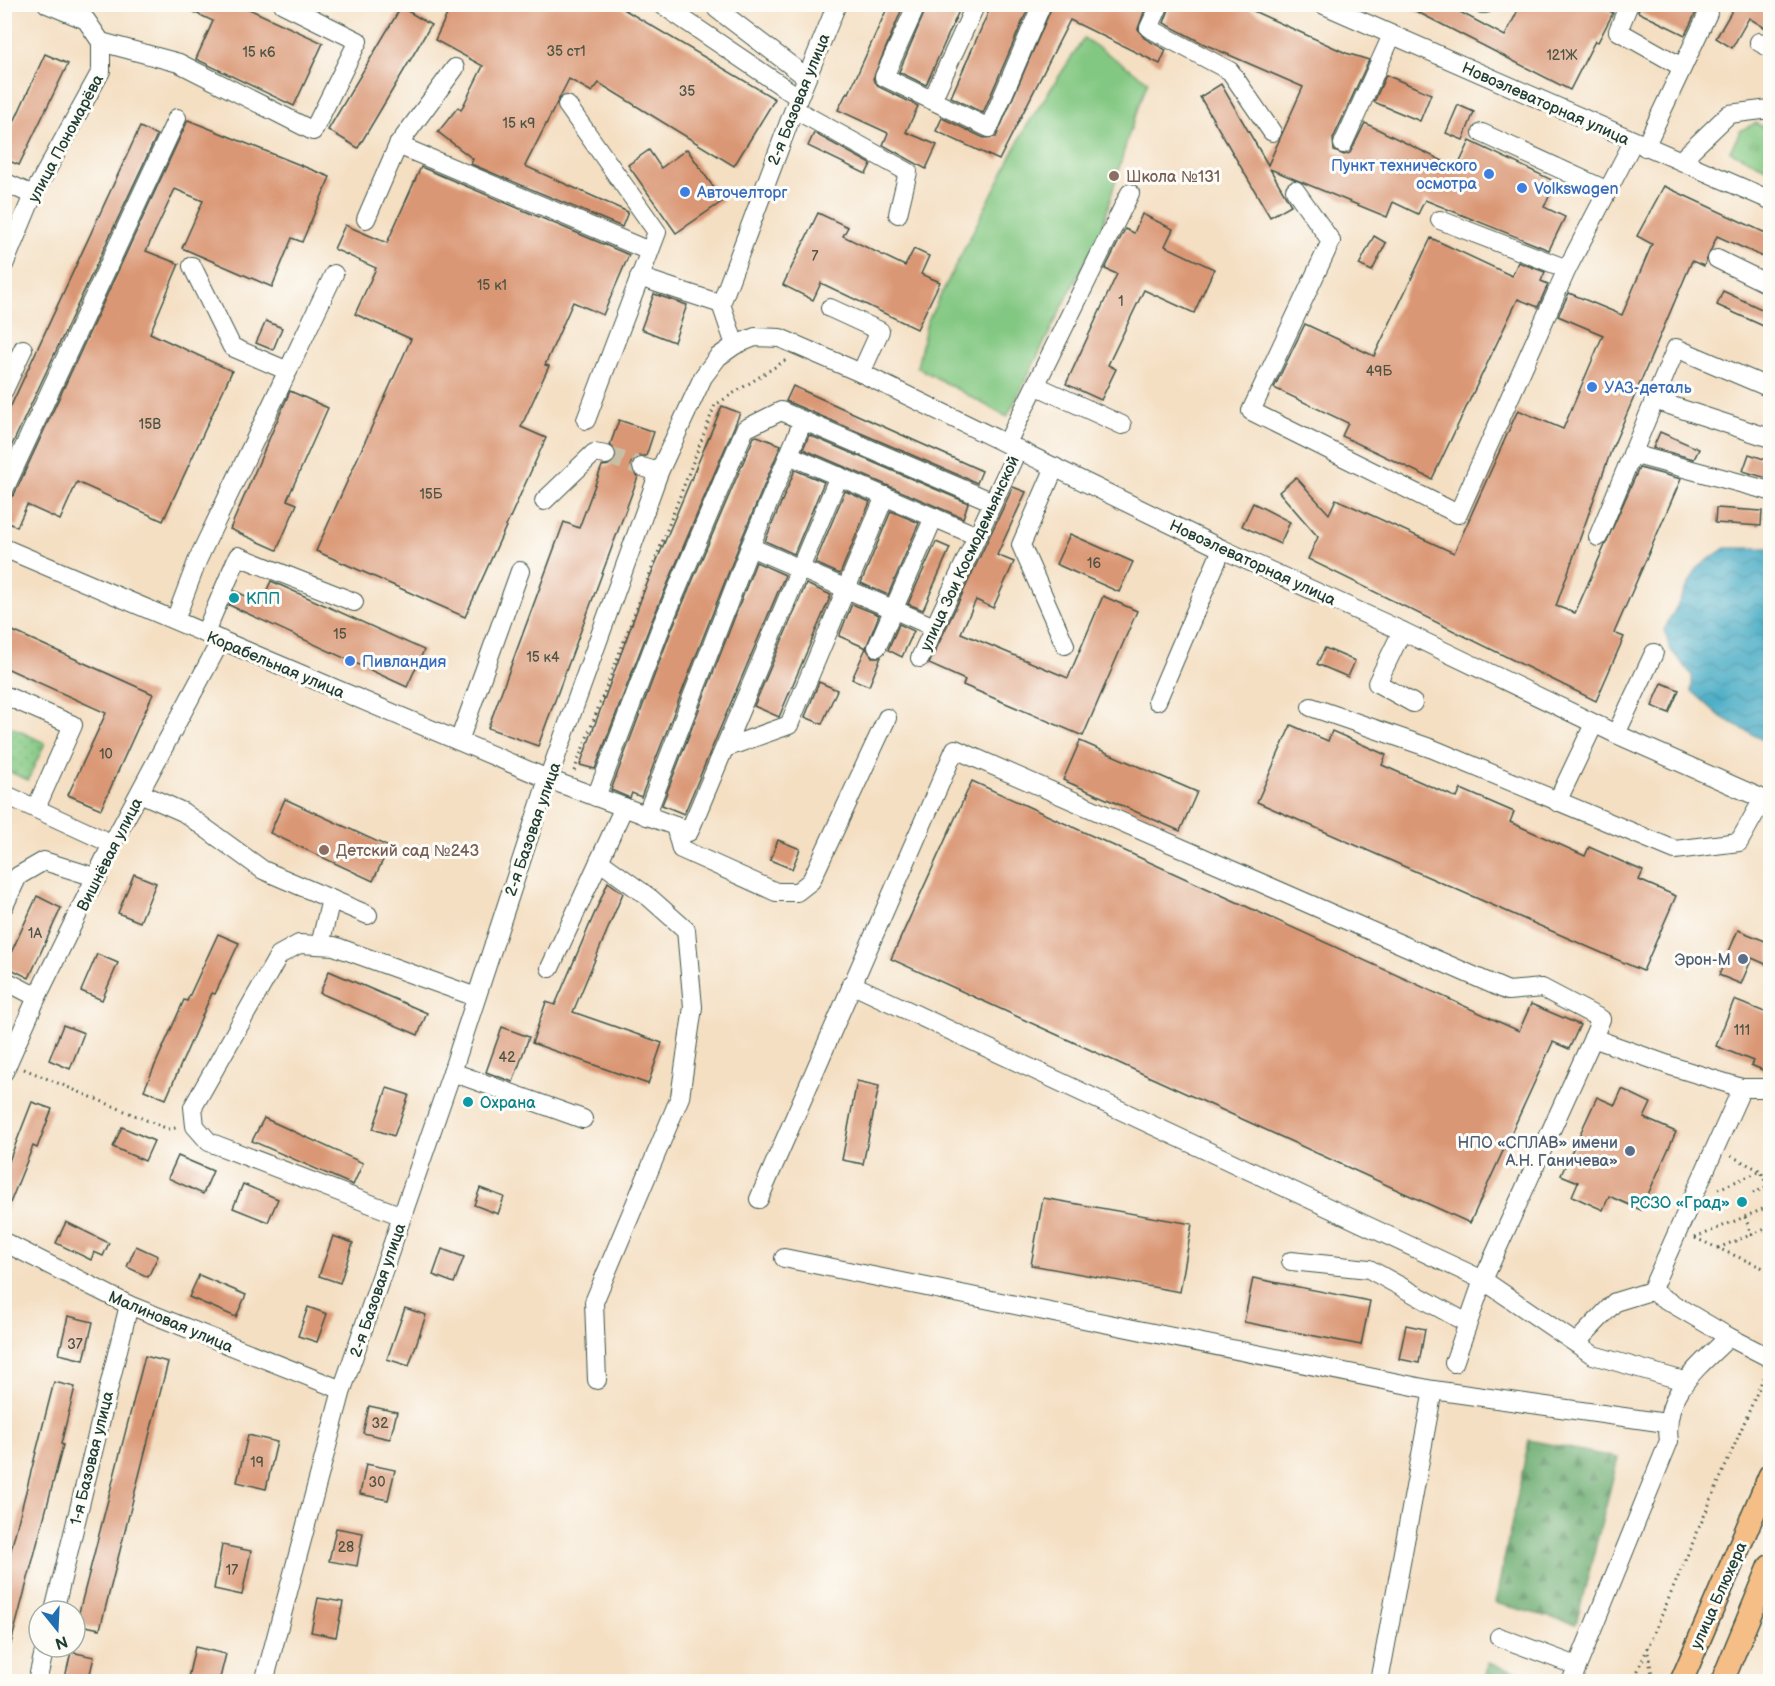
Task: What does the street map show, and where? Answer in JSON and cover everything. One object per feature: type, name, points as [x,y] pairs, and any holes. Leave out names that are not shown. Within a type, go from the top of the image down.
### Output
[{"type":"main road","name":"улица Блюхера","points":[[1680,1682],[1770,1475]]},
{"type":"main road","points":[[1722,1682],[1770,1570]]},
{"type":"street","points":[[47,4],[86,20],[101,42],[179,63],[313,131],[358,41],[283,4]]},
{"type":"street","points":[[661,4],[796,103],[908,172],[898,214]]},
{"type":"street","points":[[718,4],[717,9],[807,77]]},
{"type":"street","name":"2-я Базовая улица","points":[[721,304],[796,103],[837,4]]},
{"type":"street","points":[[917,4],[884,77],[989,128],[1042,4]]},
{"type":"street","points":[[932,100],[976,4]]},
{"type":"street","points":[[1160,4],[1149,28],[1230,71],[1272,132]]},
{"type":"street","name":"Новоэлеваторная улица","points":[[1322,4],[1770,200]]},
{"type":"street","points":[[1481,4],[1486,4]]},
{"type":"street","points":[[1629,4],[1618,31],[1682,67]]},
{"type":"street","points":[[1295,190],[1331,241],[1251,411],[1458,514],[1567,269],[1608,191],[1639,144],[1682,67],[1708,13],[1708,4]]},
{"type":"street","points":[[1344,144],[1392,36]]},
{"type":"street","name":"улица Пономарёва","points":[[4,266],[33,195],[101,70],[101,42]]},
{"type":"street","points":[[366,219],[398,145],[455,68]]},
{"type":"street","points":[[567,105],[657,232],[586,420]]},
{"type":"street","points":[[1681,160],[1730,114],[1770,109]]},
{"type":"street","points":[[4,490],[177,118]]},
{"type":"street","points":[[1482,133],[1608,191]]},
{"type":"street","points":[[398,145],[649,250]]},
{"type":"street","points":[[4,182],[33,195]]},
{"type":"street","name":"улица Зои Космодемьянской","points":[[920,658],[993,502],[1036,386],[1130,193]]},
{"type":"street","points":[[1440,220],[1567,269]]},
{"type":"street","points":[[1717,260],[1770,285]]},
{"type":"street","points":[[192,266],[232,347],[288,371]]},
{"type":"street","points":[[175,621],[198,559],[334,274]]},
{"type":"street","points":[[639,277],[721,304],[735,345]]},
{"type":"street","points":[[830,308],[880,331],[861,373]]},
{"type":"street","name":"Новоэлеваторная улица","points":[[735,345],[755,337],[780,338],[861,373],[1222,549],[1402,631],[1594,724],[1767,801]]},
{"type":"street","name":"2-я Базовая улица","points":[[264,1682],[342,1390],[452,1072],[650,469],[703,377],[718,357],[735,345]]},
{"type":"street","points":[[1598,537],[1676,348],[1770,388]]},
{"type":"street","points":[[4,390],[22,349]]},
{"type":"street","points":[[1036,386],[1122,425]]},
{"type":"street","points":[[1654,400],[1770,438]]},
{"type":"street","points":[[596,797],[661,627],[745,429],[781,411],[993,502]]},
{"type":"street","points":[[646,816],[750,548],[803,420]]},
{"type":"street","points":[[544,501],[594,453],[606,455]]},
{"type":"street","points":[[1632,454],[1770,491]]},
{"type":"street","points":[[789,455],[977,536]]},
{"type":"street","points":[[1055,467],[1021,545],[1065,645]]},
{"type":"street","points":[[548,779],[689,832],[839,476]]},
{"type":"street","points":[[725,748],[789,725],[885,496]]},
{"type":"street","points":[[877,647],[934,517]]},
{"type":"street","name":"Корабельная улица","points":[[4,548],[548,779]]},
{"type":"street","points":[[750,548],[934,627]]},
{"type":"street","points":[[1157,701],[1222,549]]},
{"type":"street","name":"Вишнёвая улица","points":[[6,1065],[98,878],[112,844],[140,793],[213,637],[238,556],[354,602]]},
{"type":"street","points":[[459,741],[520,571]]},
{"type":"street","points":[[1402,631],[1377,683],[1413,703]]},
{"type":"street","points":[[1616,734],[1654,653]]},
{"type":"street","points":[[4,695],[73,724],[36,808]]},
{"type":"street","points":[[1311,707],[1433,749],[1675,850],[1739,842],[1767,801]]},
{"type":"street","points":[[675,826],[681,849],[776,892],[797,892],[811,881],[887,718]]},
{"type":"street","points":[[1557,802],[1594,724]]},
{"type":"street","points":[[759,1199],[955,749],[1508,991],[1542,988],[1601,1019],[1483,1280],[1454,1363]]},
{"type":"street","points":[[140,793],[183,812],[263,870],[368,915]]},
{"type":"street","points":[[4,794],[112,844]]},
{"type":"street","points":[[550,968],[624,807]]},
{"type":"street","points":[[4,906],[18,876],[44,861],[98,878]]},
{"type":"street","points":[[597,1380],[594,1302],[681,1097],[693,1007],[686,930],[650,898],[599,861]]},
{"type":"street","points":[[320,945],[331,899]]},
{"type":"street","points":[[402,1216],[209,1142],[195,1126],[193,1107],[279,955],[299,944],[334,946],[476,997]]},
{"type":"street","points":[[4,980],[37,998]]},
{"type":"street","points":[[851,984],[1483,1280],[1593,1354],[1684,1381]]},
{"type":"street","points":[[1593,1038],[1742,1088],[1770,1088]]},
{"type":"street","points":[[452,1072],[583,1119]]},
{"type":"street","points":[[1652,1291],[1677,1230],[1742,1088]]},
{"type":"street","name":"Малиновая улица","points":[[4,1242],[129,1305],[342,1390]]},
{"type":"street","points":[[784,1258],[1433,1390],[1666,1423]]},
{"type":"street","points":[[1292,1261],[1369,1269],[1467,1323]]},
{"type":"street","points":[[1576,1343],[1615,1302],[1652,1291],[1729,1337],[1768,1365]]},
{"type":"street","name":"1-я Базовая улица","points":[[57,1599],[129,1305]]},
{"type":"street","points":[[1499,1637],[1574,1674],[1669,1441],[1666,1423],[1684,1381],[1729,1337]]},
{"type":"street","points":[[1379,1682],[1433,1390]]},
{"type":"street","points":[[36,1682],[42,1659]]},
{"type":"path","points":[[572,775],[715,405],[788,358]]},
{"type":"path","points":[[6,1065],[168,1129],[195,1126]]},
{"type":"path","points":[[1715,1148],[1761,1171],[1770,1194]]},
{"type":"path","points":[[1711,1191],[1761,1171]]},
{"type":"path","points":[[1753,1193],[1767,1187]]},
{"type":"path","points":[[1695,1238],[1770,1206]]},
{"type":"path","points":[[1745,1217],[1752,1235]]},
{"type":"path","points":[[1718,1248],[1770,1227]]},
{"type":"path","points":[[1677,1230],[1770,1271]]},
{"type":"path","points":[[1633,1682],[1768,1365]]},
{"type":"path","points":[[1647,1645],[1652,1675],[1650,1682]]},
{"type":"green space","points":[[1084,38],[1148,81],[1128,137],[1102,228],[1007,417],[917,367],[927,322],[1026,127]]},
{"type":"green space","points":[[1756,123],[1770,131],[1770,170],[1730,151],[1741,130]]},
{"type":"green space","points":[[5,724],[45,743],[28,780],[5,770]]},
{"type":"green space","points":[[1529,1440],[1618,1458],[1576,1624],[1495,1603]]},
{"type":"green space","points":[[1488,1663],[1544,1679],[1544,1681],[1485,1681]]},
{"type":"water","points":[[1725,548],[1770,548],[1770,744],[1721,717],[1692,691],[1692,675],[1671,650],[1664,630],[1698,567]]},
{"type":"building","points":[[177,4],[238,4],[323,43],[294,106],[196,59],[213,21]]},
{"type":"building","points":[[452,4],[615,4],[775,99],[734,166],[599,83],[592,92],[569,79],[525,166],[628,212],[622,227],[471,164],[473,159],[438,132],[458,107],[461,110],[483,66],[435,40]]},
{"type":"building","points":[[889,4],[904,4],[873,79],[879,87],[918,106],[906,132],[937,145],[926,169],[883,145],[888,133],[838,110],[847,92],[849,93]]},
{"type":"building","points":[[928,4],[962,4],[926,85],[899,72]]},
{"type":"building","points":[[992,4],[1030,4],[983,113],[951,97]]},
{"type":"building","points":[[1053,4],[1147,4],[1138,29],[1144,38],[1166,50],[1160,64],[1070,20],[999,160],[936,131],[942,118],[984,138],[996,137]]},
{"type":"building","points":[[1171,4],[1238,4],[1346,53],[1369,60],[1333,139],[1334,151],[1344,155],[1350,153],[1365,123],[1457,168],[1470,141],[1556,182],[1544,207],[1565,217],[1549,250],[1425,200],[1418,214],[1393,202],[1387,217],[1270,169],[1291,205],[1270,217],[1200,97],[1221,84],[1268,165],[1303,87],[1204,44],[1164,23]]},
{"type":"building","points":[[1402,4],[1445,4],[1505,36],[1521,4],[1597,4],[1613,13],[1598,42],[1595,41],[1570,90]]},
{"type":"building","points":[[1640,4],[1697,4],[1697,10],[1685,35],[1638,12]]},
{"type":"building","points":[[1726,4],[1759,4],[1770,11],[1770,31],[1749,18],[1732,48],[1716,38],[1733,9]]},
{"type":"building","points":[[401,7],[431,25],[358,148],[328,130]]},
{"type":"building","points":[[45,54],[68,64],[19,165],[4,159],[4,144]]},
{"type":"building","points":[[1386,75],[1431,94],[1420,121],[1374,102]]},
{"type":"building","points":[[1458,105],[1474,112],[1463,140],[1446,133]]},
{"type":"building","points":[[188,120],[330,177],[302,242],[292,238],[272,287],[182,248],[203,201],[175,189],[146,251],[179,264],[150,333],[232,371],[163,521],[77,482],[60,520],[27,505],[17,527],[4,521],[4,501],[14,495]]},
{"type":"building","points":[[140,127],[157,135],[4,462],[4,421]]},
{"type":"building","points":[[814,133],[871,164],[866,174],[808,146]]},
{"type":"building","points":[[687,149],[723,201],[676,233],[628,165],[649,150],[661,168]]},
{"type":"building","points":[[421,167],[629,255],[603,315],[573,302],[545,365],[549,366],[521,427],[546,438],[465,617],[316,551],[411,339],[355,314],[376,268],[334,249],[345,225],[387,243]]},
{"type":"building","points":[[1664,186],[1770,235],[1770,260],[1717,236],[1704,266],[1692,261],[1611,451],[1556,606],[1575,613],[1639,468],[1681,479],[1614,633],[1624,637],[1596,701],[1308,559],[1318,537],[1279,492],[1296,477],[1329,514],[1336,499],[1454,553],[1518,410],[1563,429],[1603,335],[1558,316],[1569,293],[1622,315],[1652,244],[1637,236]]},
{"type":"building","points":[[818,213],[848,227],[843,236],[905,266],[914,249],[929,256],[921,274],[940,282],[917,329],[821,283],[813,300],[783,285]]},
{"type":"building","points":[[1142,214],[1173,229],[1165,246],[1214,269],[1194,313],[1144,290],[1108,365],[1116,369],[1101,400],[1066,384],[1117,274],[1105,269],[1125,229],[1134,233]]},
{"type":"building","points":[[1374,236],[1386,243],[1372,271],[1359,265]]},
{"type":"building","points":[[1431,238],[1512,276],[1518,262],[1545,272],[1541,281],[1548,284],[1538,307],[1518,299],[1432,479],[1342,436],[1348,423],[1274,388],[1305,324],[1374,356]]},
{"type":"building","points":[[1723,291],[1770,313],[1770,329],[1717,305]]},
{"type":"building","points":[[654,294],[687,305],[674,342],[641,329]]},
{"type":"building","points":[[266,321],[282,328],[273,350],[256,343]]},
{"type":"building","points":[[793,386],[982,471],[977,483],[786,401]]},
{"type":"building","points":[[290,391],[328,408],[287,500],[297,504],[277,550],[230,529]]},
{"type":"building","points":[[722,406],[740,413],[651,623],[595,769],[580,765],[644,591]]},
{"type":"building","points":[[619,420],[654,432],[646,456],[639,456],[631,463],[631,470],[638,477],[538,746],[488,728],[564,522],[579,528],[602,466],[610,465],[617,457],[616,451],[610,445]]},
{"type":"building","points":[[1660,432],[1699,449],[1694,459],[1653,448]]},
{"type":"building","points":[[809,435],[968,503],[963,518],[803,449]]},
{"type":"building","points":[[757,436],[781,445],[740,543],[641,797],[632,793],[630,798],[611,790],[671,631],[754,437]]},
{"type":"building","points":[[1749,454],[1770,461],[1770,479],[1743,471]]},
{"type":"building","points":[[795,470],[824,482],[794,554],[765,541]]},
{"type":"building","points":[[1013,487],[1026,492],[997,555],[1014,562],[993,608],[976,600],[961,633],[1068,678],[1103,596],[1137,611],[1083,736],[963,685],[965,680],[929,664]]},
{"type":"building","points":[[845,491],[870,502],[840,574],[815,563]]},
{"type":"building","points":[[1253,503],[1290,522],[1280,544],[1242,526]]},
{"type":"building","points":[[1716,508],[1762,511],[1761,526],[1715,523]]},
{"type":"building","points":[[891,511],[919,523],[888,595],[861,583]]},
{"type":"building","points":[[1070,534],[1133,562],[1119,592],[1056,564]]},
{"type":"building","points":[[936,542],[950,548],[923,610],[908,604]]},
{"type":"building","points":[[756,562],[785,575],[684,814],[662,805]]},
{"type":"building","points":[[271,581],[424,650],[407,687],[229,605],[235,591],[261,603]]},
{"type":"building","points":[[806,584],[831,595],[779,717],[754,706]]},
{"type":"building","points":[[852,604],[879,615],[866,648],[839,636]]},
{"type":"building","points":[[899,624],[914,631],[902,657],[888,650]]},
{"type":"building","points":[[4,627],[153,694],[101,809],[68,795],[106,713],[4,667]]},
{"type":"building","points":[[866,648],[872,657],[881,657],[869,686],[852,679]]},
{"type":"building","points":[[1325,648],[1355,661],[1348,677],[1317,664]]},
{"type":"building","points":[[819,682],[837,690],[822,724],[805,717]]},
{"type":"building","points":[[1662,683],[1679,690],[1669,713],[1652,706]]},
{"type":"building","points":[[1291,725],[1328,741],[1332,731],[1386,755],[1382,765],[1457,798],[1461,789],[1514,812],[1510,822],[1585,856],[1589,847],[1643,871],[1639,880],[1676,896],[1643,971],[1257,802]]},
{"type":"building","points":[[1080,741],[1197,792],[1180,831],[1063,780]]},
{"type":"building","points":[[972,781],[1519,1031],[1531,1004],[1580,1025],[1569,1049],[1553,1042],[1470,1223],[891,959]]},
{"type":"building","points":[[285,799],[389,847],[373,881],[270,833]]},
{"type":"building","points":[[778,840],[800,849],[792,869],[770,860]]},
{"type":"building","points":[[134,874],[156,883],[140,922],[118,913]]},
{"type":"building","points":[[608,882],[623,893],[573,1012],[662,1043],[648,1084],[532,1043],[546,1002],[555,1005]]},
{"type":"building","points":[[37,896],[61,908],[29,978],[5,966]]},
{"type":"building","points":[[1738,930],[1770,943],[1770,966],[1752,958],[1741,984],[1719,975]]},
{"type":"building","points":[[218,934],[239,943],[215,994],[212,993],[166,1099],[144,1090],[184,1000],[187,1001]]},
{"type":"building","points":[[97,954],[118,963],[102,1000],[81,991]]},
{"type":"building","points":[[329,971],[427,1013],[418,1035],[320,993]]},
{"type":"building","points":[[1734,1000],[1770,1014],[1770,1073],[1751,1065],[1753,1061],[1716,1046]]},
{"type":"building","points":[[63,1025],[84,1033],[70,1069],[49,1060]]},
{"type":"building","points":[[502,1027],[529,1037],[513,1082],[486,1072]]},
{"type":"building","points":[[857,1081],[879,1086],[863,1164],[842,1160]]},
{"type":"building","points":[[387,1088],[409,1095],[394,1136],[373,1129]]},
{"type":"building","points":[[1622,1089],[1651,1103],[1644,1118],[1676,1132],[1641,1210],[1609,1196],[1603,1210],[1572,1196],[1578,1182],[1561,1175],[1597,1097],[1615,1105]]},
{"type":"building","points":[[32,1102],[52,1109],[37,1148],[33,1146],[4,1218],[4,1159],[9,1161]]},
{"type":"building","points":[[264,1118],[363,1163],[353,1185],[252,1141]]},
{"type":"building","points":[[122,1127],[154,1141],[145,1161],[113,1147]]},
{"type":"building","points":[[178,1156],[213,1171],[203,1194],[168,1178]]},
{"type":"building","points":[[243,1184],[278,1199],[268,1222],[233,1208]]},
{"type":"building","points":[[480,1188],[504,1197],[498,1214],[474,1205]]},
{"type":"building","points":[[1043,1198],[1192,1224],[1180,1292],[1031,1265]]},
{"type":"building","points":[[66,1222],[109,1243],[103,1256],[94,1252],[91,1260],[56,1243]]},
{"type":"building","points":[[333,1236],[353,1243],[340,1283],[319,1276]]},
{"type":"building","points":[[136,1246],[158,1256],[148,1277],[127,1267]]},
{"type":"building","points":[[442,1249],[464,1257],[454,1283],[433,1275]]},
{"type":"building","points":[[199,1275],[246,1295],[236,1317],[189,1297]]},
{"type":"building","points":[[1253,1278],[1370,1301],[1361,1345],[1244,1322]]},
{"type":"building","points":[[308,1307],[327,1314],[317,1342],[298,1336]]},
{"type":"building","points":[[405,1308],[426,1315],[409,1366],[387,1359]]},
{"type":"building","points":[[68,1316],[93,1322],[84,1360],[59,1354]]},
{"type":"building","points":[[1406,1325],[1425,1329],[1419,1363],[1399,1359]]},
{"type":"building","points":[[145,1356],[168,1362],[100,1629],[87,1626],[87,1599],[82,1599]]},
{"type":"building","points":[[54,1382],[75,1387],[61,1444],[63,1445],[10,1647],[4,1646],[4,1577]]},
{"type":"building","points":[[369,1406],[397,1412],[390,1439],[363,1433]]},
{"type":"building","points":[[248,1435],[277,1442],[266,1489],[237,1482]]},
{"type":"building","points":[[366,1464],[395,1470],[388,1500],[360,1494]]},
{"type":"building","points":[[336,1528],[363,1533],[357,1566],[329,1561]]},
{"type":"building","points":[[222,1545],[251,1551],[242,1595],[214,1589]]},
{"type":"building","points":[[318,1598],[343,1602],[336,1637],[311,1632]]},
{"type":"building","points":[[195,1647],[226,1654],[219,1682],[187,1682]]},
{"type":"building","points":[[87,1655],[94,1657],[88,1682],[64,1682],[69,1659],[87,1659]]},
{"type":"tunnel","points":[[606,455],[642,467]]},
{"type":"place","name":"Пункт технического осмотра","points":[[1489,174]]},
{"type":"place","name":"Школа №131","points":[[1114,176]]},
{"type":"place","name":"Volkswagen","points":[[1522,188]]},
{"type":"place","name":"Авточелторг","points":[[685,192]]},
{"type":"place","name":"УАЗ-деталь","points":[[1592,387]]},
{"type":"place","name":"КПП","points":[[234,598]]},
{"type":"place","name":"Пивландия","points":[[350,661]]},
{"type":"place","name":"Детский сад №243","points":[[324,850]]},
{"type":"place","name":"Эрон-М","points":[[1743,959]]},
{"type":"place","name":"Охрана","points":[[468,1102]]},
{"type":"place","name":"НПО «СПЛАВ» имени А.Н. Ганичева»","points":[[1630,1151]]},
{"type":"place","name":"РСЗО «Град»","points":[[1742,1202]]}]
